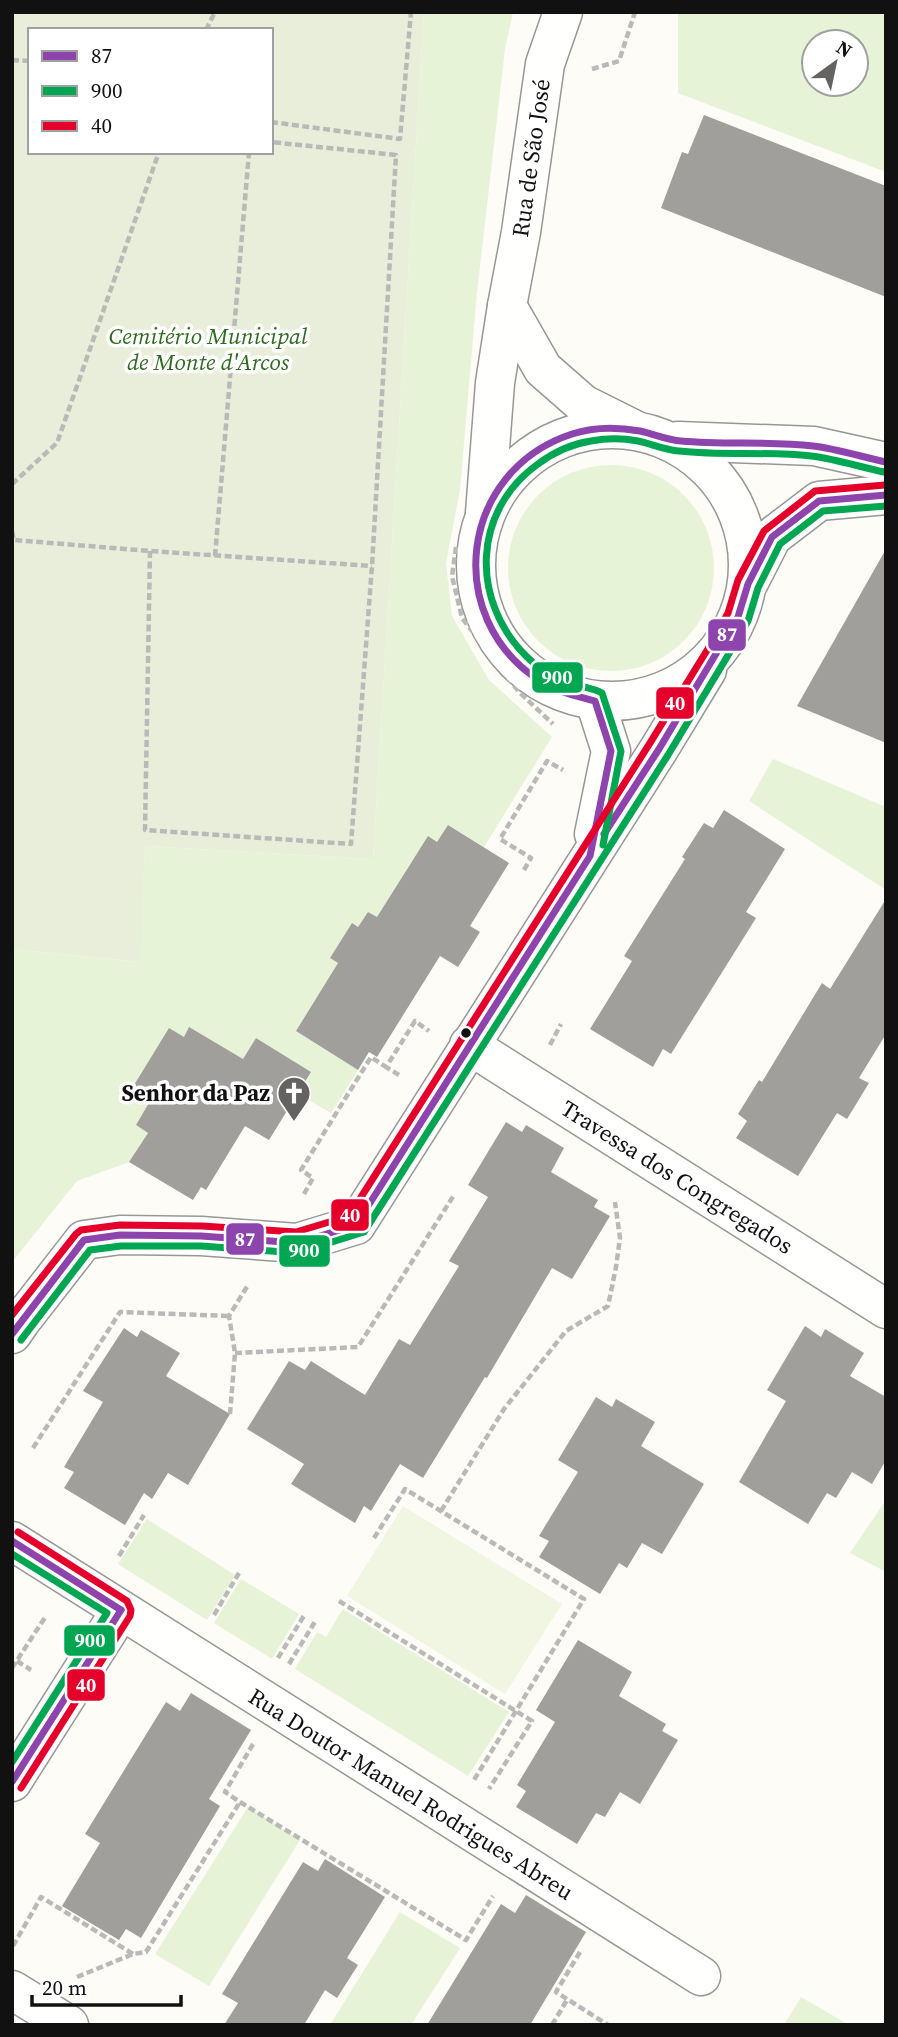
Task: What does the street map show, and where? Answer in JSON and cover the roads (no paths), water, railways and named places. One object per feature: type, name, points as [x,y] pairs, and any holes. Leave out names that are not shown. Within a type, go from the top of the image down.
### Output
[{"type":"street","name":"Rua de São José","points":[[485,513],[495,383],[521,232],[545,64],[563,12]]},
{"type":"street","points":[[507,306],[542,369],[583,404],[637,431]]},
{"type":"street","points":[[707,670],[659,694],[629,701],[595,701],[569,695],[540,681],[515,661],[495,636],[482,607],[475,576],[477,544],[485,513],[503,481],[530,455],[563,437],[600,428],[637,431],[678,441],[814,446],[886,462]]},
{"type":"street","points":[[678,441],[707,466],[727,491],[744,531],[748,551],[748,584]]},
{"type":"street","points":[[12,1334],[84,1240],[120,1235],[201,1236],[298,1242],[356,1225],[707,670],[738,617],[748,584],[772,537],[819,501],[886,495]]},
{"type":"street","points":[[590,856],[611,751],[595,701]]},
{"type":"street","name":"Travessa dos Congregados","points":[[468,1045],[886,1309]]},
{"type":"street","name":"Rua Doutor Manuel Rodrigues Abreu","points":[[12,1541],[701,1976]]},
{"type":"street","points":[[12,1782],[121,1610]]},
{"type":"street","points":[[12,1990],[69,2025]]},
{"type":"place","name":"Senhor da Paz","points":[[294,1123]]},
{"type":"park label","name":"Cemitério Municipal de Monte d'Arcos","points":[[208,349]]}]
